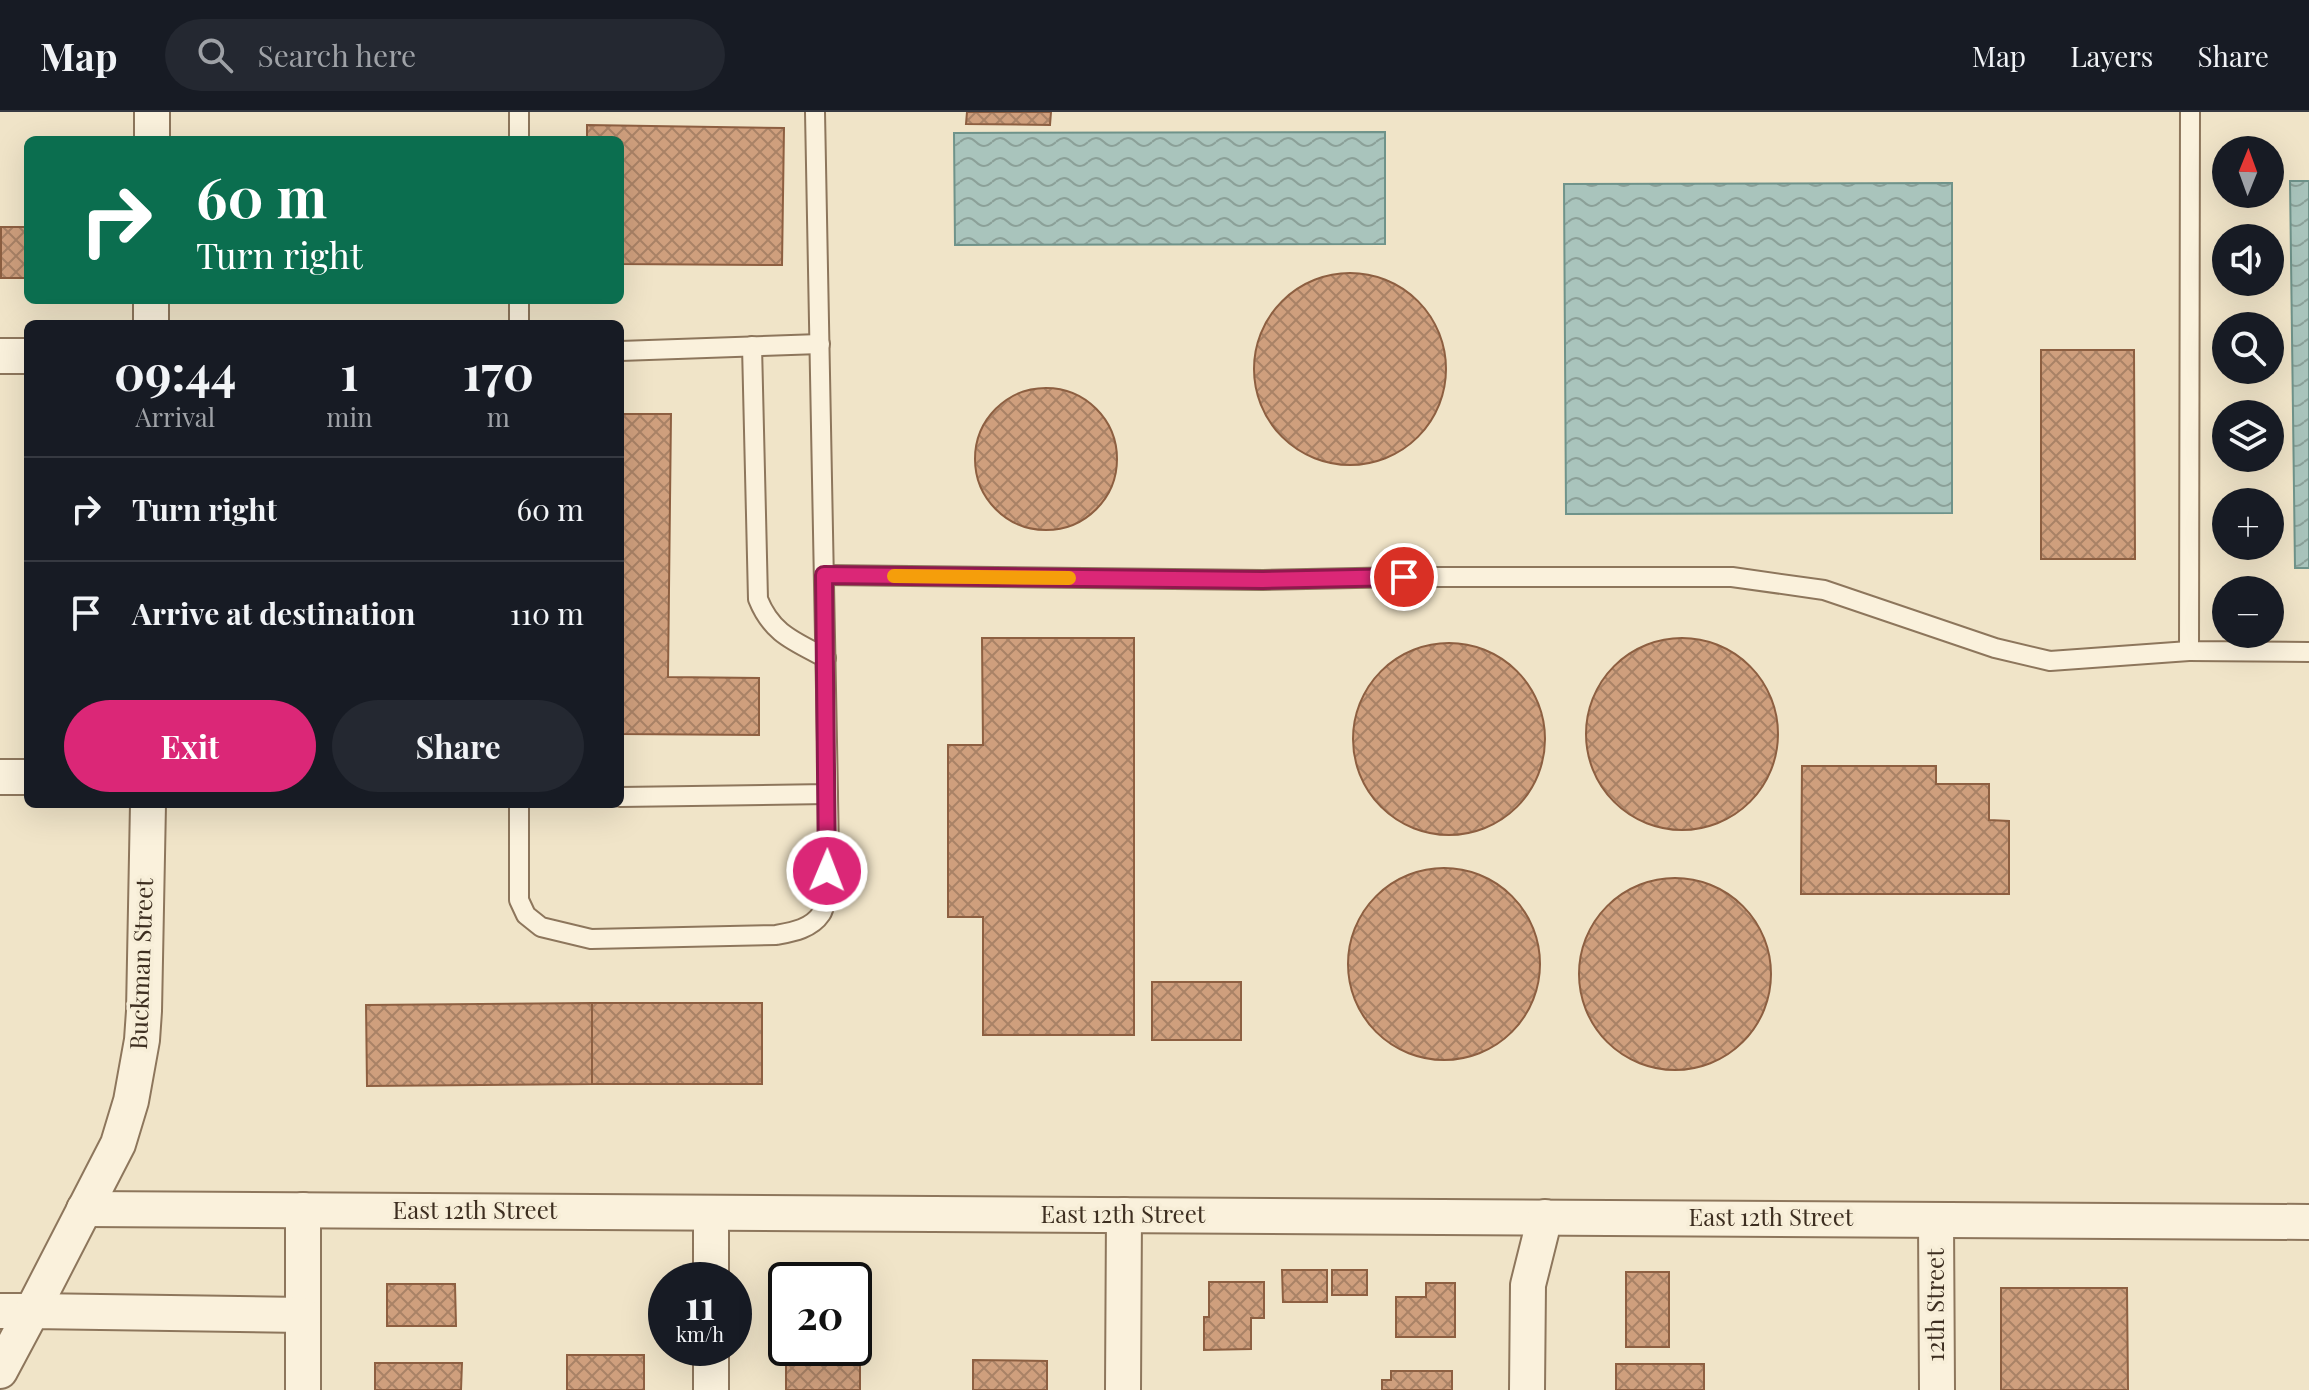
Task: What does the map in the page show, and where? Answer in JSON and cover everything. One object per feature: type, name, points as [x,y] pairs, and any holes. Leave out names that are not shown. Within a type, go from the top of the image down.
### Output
[{"type":"street","points":[[152,112],[152,136]]},
{"type":"street","points":[[0,356],[24,356]]},
{"type":"street","points":[[0,777],[24,777]]},
{"type":"street","name":"Buckman Street","points":[[84,1209],[118,1144],[131,1101],[142,1040],[148,808]]},
{"type":"street","points":[[0,1371],[16,1311],[84,1209]]},
{"type":"street","name":"East 12th Street","points":[[84,1209],[2309,1222]]},
{"type":"street","points":[[303,1210],[303,1390]]},
{"type":"street","points":[[711,1213],[711,1262]]},
{"type":"street","points":[[1123,1390],[1124,1215]]},
{"type":"street","points":[[1527,1390],[1528,1285],[1545,1217]]},
{"type":"street","name":"12th Street","points":[[1936,1220],[1937,1390]]},
{"type":"street","points":[[16,1311],[303,1315]]},
{"type":"street","points":[[711,1366],[711,1390]]},
{"type":"lane","points":[[519,112],[519,136]]},
{"type":"lane","points":[[519,808],[519,900],[526,915],[541,927],[591,939],[776,935],[795,932],[822,913],[827,897],[828,794],[815,112]]},
{"type":"lane","points":[[2189,651],[2190,112]]},
{"type":"lane","points":[[624,351],[820,344]]},
{"type":"lane","points":[[752,346],[758,599],[765,616],[777,631],[826,658]]},
{"type":"lane","points":[[824,575],[1263,580],[1732,577],[1824,590],[1995,648],[2050,661],[2189,651],[2309,652]]},
{"type":"lane","points":[[624,797],[828,794]]},
{"type":"water","points":[[1385,132],[1385,244],[955,245],[954,133]]},
{"type":"water","points":[[2290,181],[2309,181],[2309,568],[2295,568]]},
{"type":"water","points":[[1952,183],[1952,513],[1566,514],[1564,184]]},
{"type":"building","points":[[967,112],[1051,112],[1050,125],[966,124]]},
{"type":"building","points":[[587,125],[784,128],[782,265],[624,264],[624,136],[587,136]]},
{"type":"building","points":[[1,227],[24,227],[24,278],[1,278]]},
{"type":"building","points":[[1350,273],[1387,280],[1418,301],[1439,332],[1446,369],[1439,406],[1418,437],[1387,458],[1350,465],[1313,458],[1282,437],[1261,406],[1254,369],[1261,332],[1282,301],[1313,280]]},
{"type":"building","points":[[2041,350],[2134,350],[2135,559],[2041,559]]},
{"type":"building","points":[[1046,388],[1073,393],[1096,409],[1112,432],[1117,459],[1112,486],[1096,509],[1073,525],[1046,530],[1019,525],[996,509],[980,486],[975,459],[980,432],[996,409],[1019,393]]},
{"type":"building","points":[[624,414],[671,414],[668,677],[759,678],[759,735],[624,734]]},
{"type":"building","points":[[982,638],[1134,638],[1134,1035],[983,1035],[983,917],[948,917],[948,745],[983,745]]},
{"type":"building","points":[[1682,638],[1719,645],[1750,666],[1771,697],[1778,734],[1771,771],[1750,802],[1719,823],[1682,830],[1645,823],[1614,802],[1593,771],[1586,734],[1593,697],[1614,666],[1645,645]]},
{"type":"building","points":[[1449,643],[1486,650],[1517,671],[1538,702],[1545,739],[1538,776],[1517,807],[1486,828],[1449,835],[1412,828],[1381,807],[1360,776],[1353,739],[1360,702],[1381,671],[1412,650]]},
{"type":"building","points":[[1802,766],[1936,766],[1936,784],[1989,784],[1989,820],[2009,821],[2009,894],[1801,894]]},
{"type":"building","points":[[1444,868],[1481,875],[1512,896],[1533,927],[1540,964],[1533,1001],[1512,1032],[1481,1053],[1444,1060],[1407,1053],[1376,1032],[1355,1001],[1348,964],[1355,927],[1376,896],[1407,875]]},
{"type":"building","points":[[1675,878],[1712,885],[1743,906],[1764,937],[1771,974],[1764,1011],[1743,1042],[1712,1063],[1675,1070],[1638,1063],[1607,1042],[1586,1011],[1579,974],[1586,937],[1607,906],[1638,885]]},
{"type":"building","points":[[1152,982],[1241,982],[1241,1040],[1152,1040]]},
{"type":"building","points":[[592,1003],[592,1084],[367,1086],[366,1005]]},
{"type":"building","points":[[592,1003],[762,1003],[762,1084],[592,1084]]},
{"type":"building","points":[[1282,1270],[1327,1270],[1327,1302],[1283,1302]]},
{"type":"building","points":[[1332,1270],[1367,1270],[1367,1295],[1332,1295]]},
{"type":"building","points":[[1626,1272],[1669,1272],[1669,1347],[1626,1347]]},
{"type":"building","points":[[1209,1282],[1264,1282],[1264,1318],[1251,1318],[1251,1349],[1204,1350],[1204,1317],[1209,1317]]},
{"type":"building","points":[[1426,1283],[1455,1283],[1455,1337],[1396,1337],[1396,1297],[1426,1297]]},
{"type":"building","points":[[387,1284],[455,1284],[456,1326],[387,1326]]},
{"type":"building","points":[[2001,1288],[2127,1288],[2128,1390],[2001,1390]]},
{"type":"building","points":[[567,1355],[644,1355],[644,1390],[567,1390]]},
{"type":"building","points":[[973,1360],[1047,1361],[1047,1390],[973,1390]]},
{"type":"building","points":[[375,1363],[462,1363],[461,1390],[375,1390]]},
{"type":"building","points":[[1616,1364],[1704,1364],[1704,1390],[1616,1390]]},
{"type":"building","points":[[786,1366],[860,1366],[860,1390],[786,1390]]},
{"type":"building","points":[[1391,1371],[1452,1371],[1452,1390],[1382,1390],[1382,1380],[1391,1380]]},
{"type":"slow traffic","points":[[894,576],[1069,578]]},
{"type":"route","points":[[827,871],[824,575],[1263,580],[1404,577]]}]
